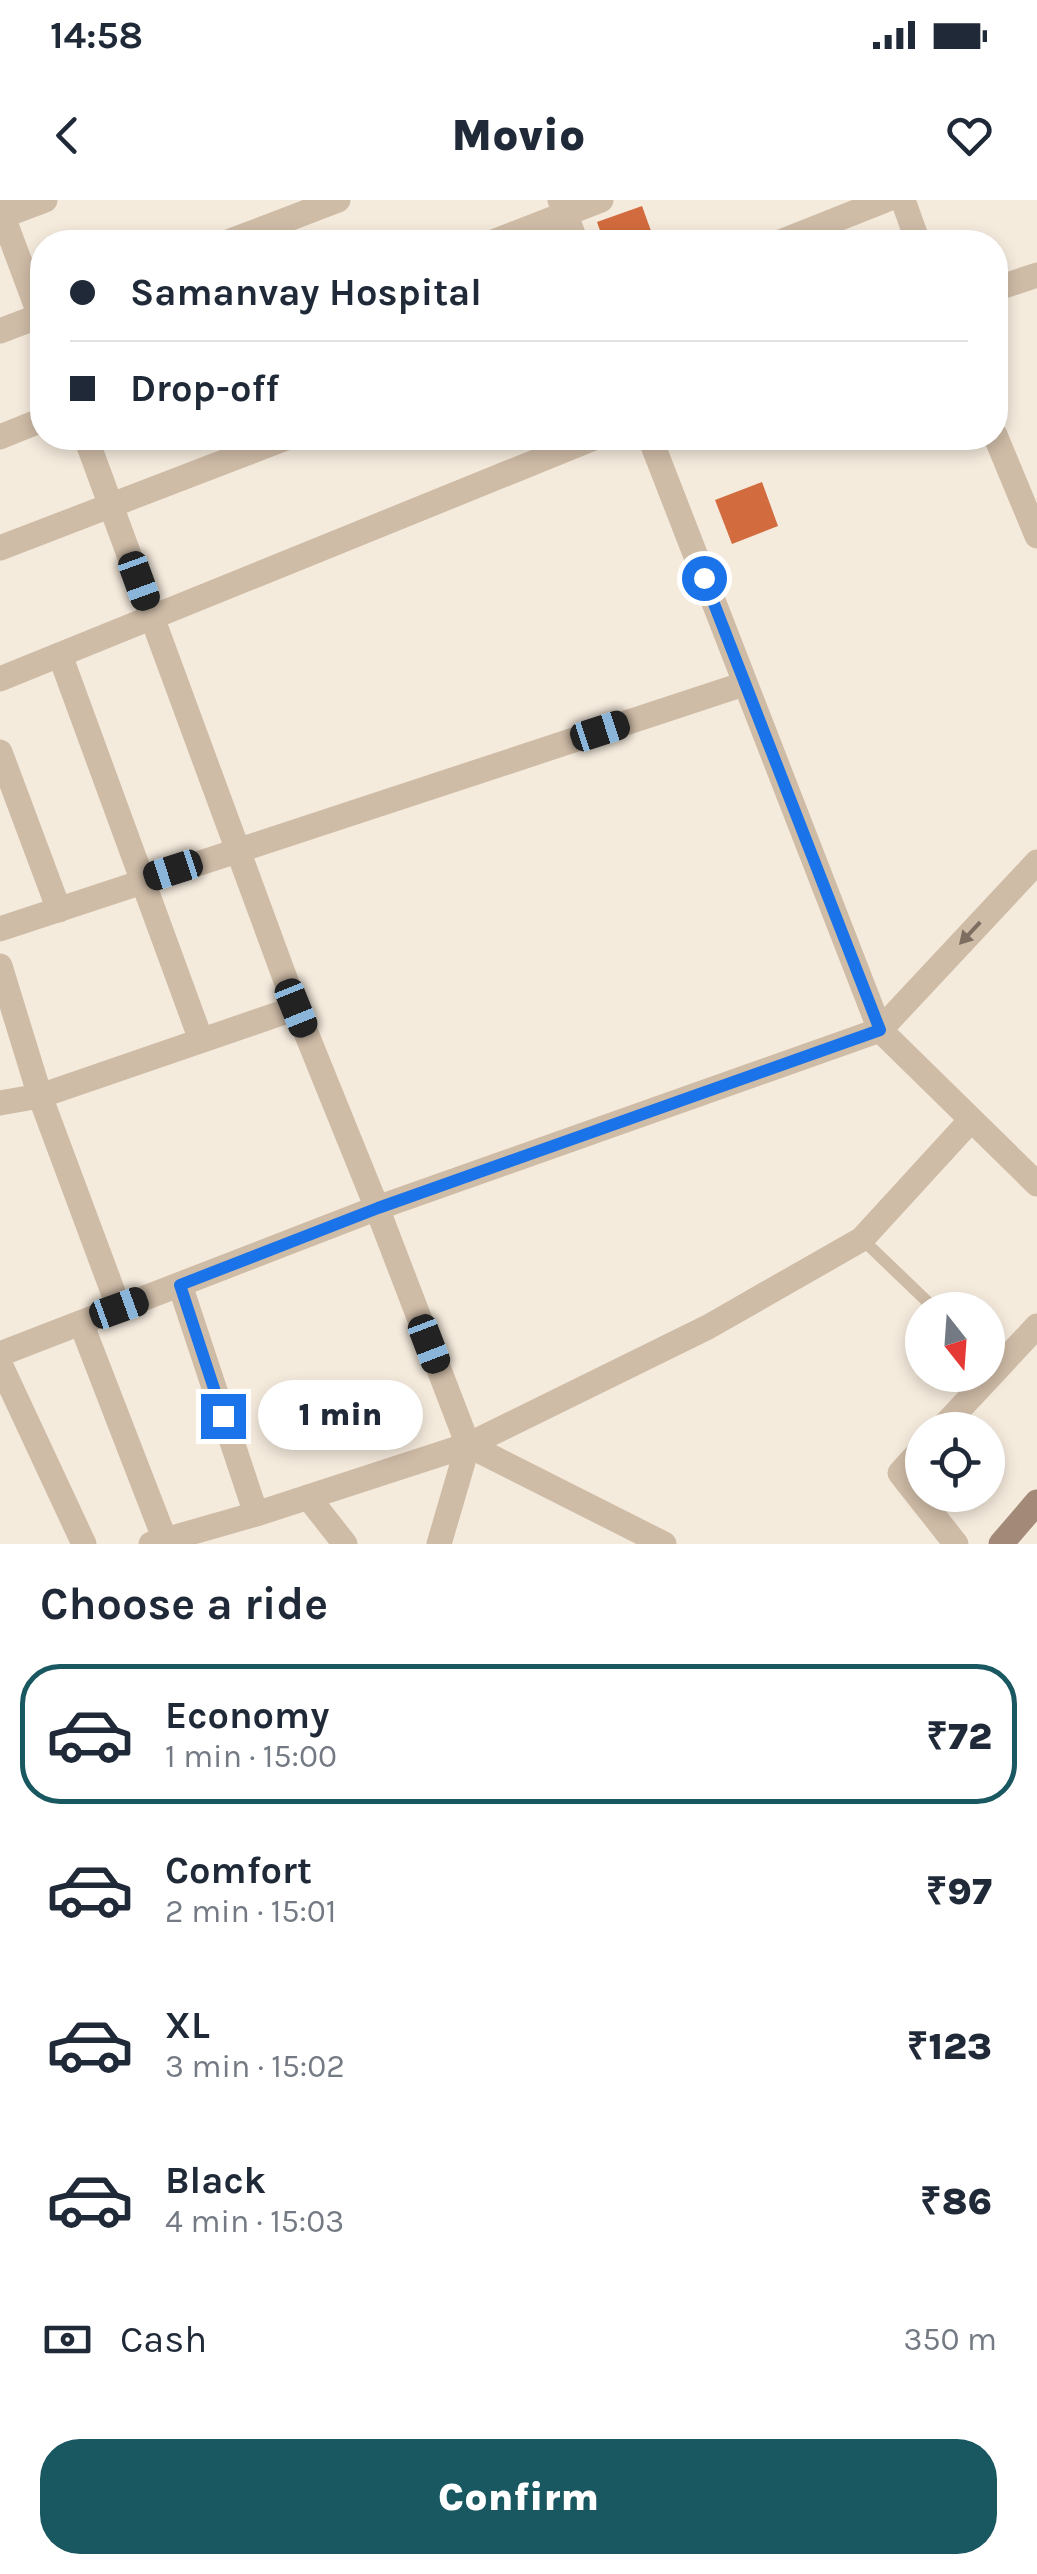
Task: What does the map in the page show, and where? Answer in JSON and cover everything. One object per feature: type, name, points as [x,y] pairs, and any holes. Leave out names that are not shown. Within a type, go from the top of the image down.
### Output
[{"type":"street","points":[[30,287],[1,214],[45,200]]},
{"type":"street","points":[[259,230],[338,200]]},
{"type":"street","points":[[517,230],[562,207],[601,200]]},
{"type":"street","points":[[810,230],[886,200]]},
{"type":"street","points":[[903,200],[914,230]]},
{"type":"street","points":[[1008,285],[1037,275]]},
{"type":"street","points":[[0,330],[30,321]]},
{"type":"street","points":[[0,436],[30,425]]},
{"type":"street","points":[[91,450],[296,1008],[378,1208],[468,1445],[439,1544]]},
{"type":"street","points":[[0,548],[255,450]]},
{"type":"street","points":[[0,679],[565,450]]},
{"type":"street","points":[[655,450],[880,1030],[1037,1184]]},
{"type":"street","points":[[1001,450],[1037,536]]},
{"type":"street","points":[[60,656],[201,1040]]},
{"type":"street","points":[[0,930],[140,880],[744,684]]},
{"type":"street","points":[[0,752],[59,910]]},
{"type":"street","points":[[0,1354],[378,1208],[880,1030],[1037,862]]},
{"type":"street","points":[[0,966],[40,1096],[119,1308]]},
{"type":"street","points":[[0,1103],[40,1096],[296,1008]]},
{"type":"street","points":[[81,1322],[158,1542],[199,1538],[308,1496],[468,1445],[708,1328],[862,1239],[970,1121]]},
{"type":"street","points":[[180,1285],[256,1514]]},
{"type":"street","points":[[1005,1353],[1037,1326]]},
{"type":"street","points":[[0,1364],[84,1544]]},
{"type":"street","points":[[954,1412],[970,1392]]},
{"type":"street","points":[[468,1445],[664,1544]]},
{"type":"street","points":[[308,1496],[345,1544]]},
{"type":"street","points":[[1001,1544],[1037,1502]]},
{"type":"street","points":[[930,1512],[956,1544]]},
{"type":"lane","points":[[862,1239],[917,1292]]},
{"type":"building","points":[[642,206],[651,230],[600,230],[597,222]]},
{"type":"building","points":[[762,482],[778,526],[732,544],[715,500]]},
{"type":"route","points":[[223,1416],[180,1285],[378,1208],[880,1030],[704,578]]}]
